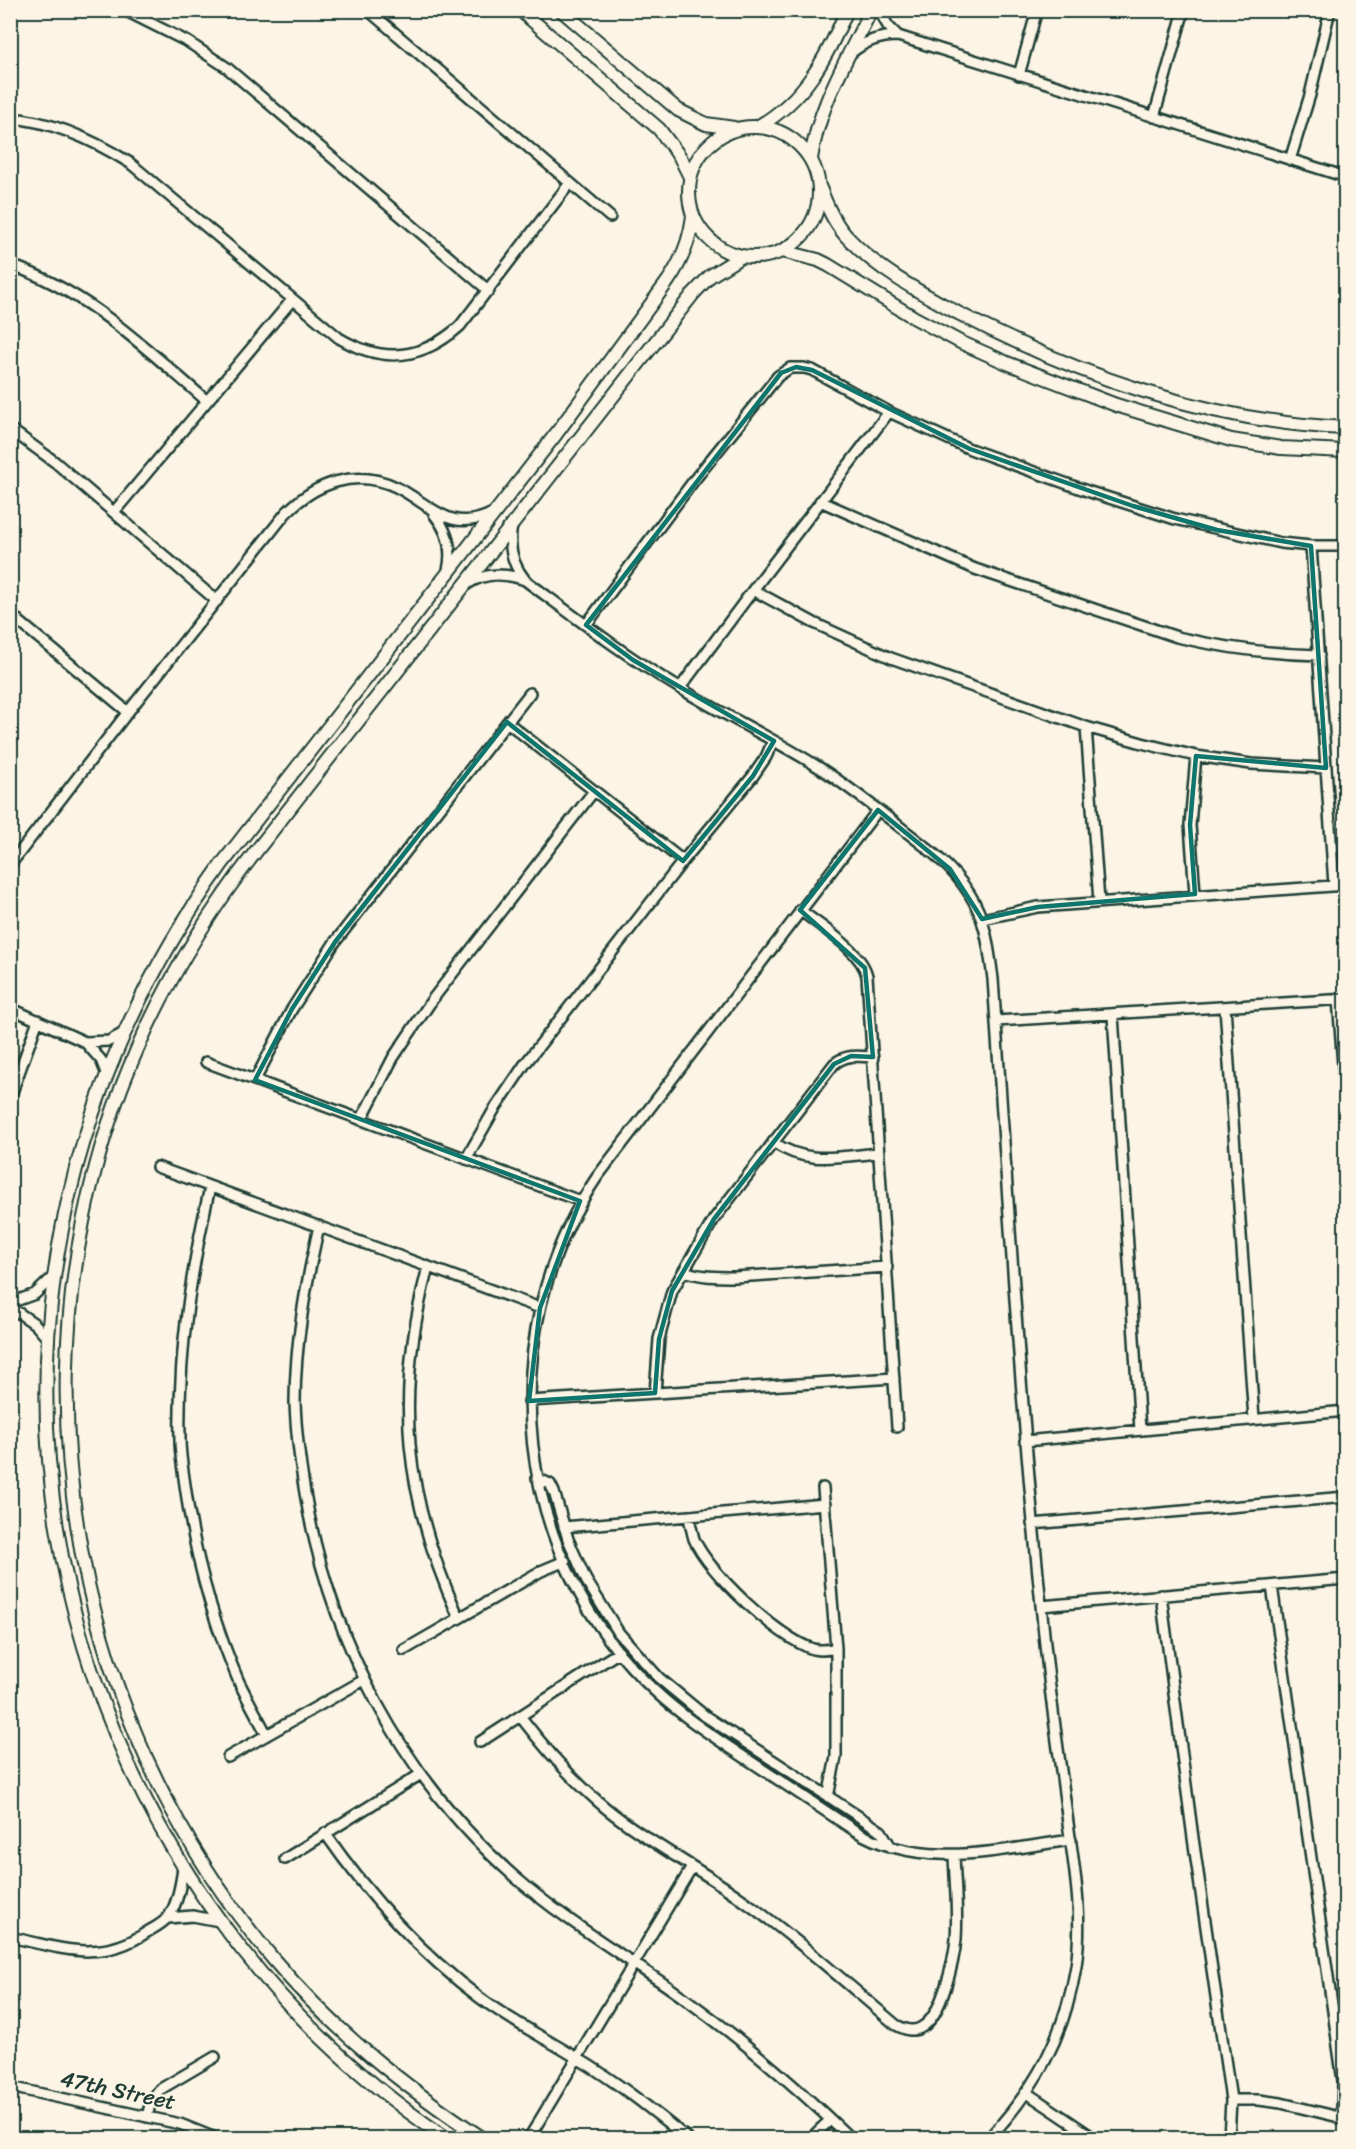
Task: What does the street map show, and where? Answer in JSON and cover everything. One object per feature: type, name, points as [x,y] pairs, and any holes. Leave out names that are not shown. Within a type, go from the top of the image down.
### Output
[{"type":"street","points":[[124,10],[188,42],[243,80],[489,291]]},
{"type":"street","points":[[368,10],[609,217]]},
{"type":"street","points":[[520,10],[659,129],[680,157],[690,177]]},
{"type":"street","points":[[561,10],[678,111],[706,124],[738,128],[759,126],[794,140],[811,159],[831,215],[844,233],[858,248],[905,282],[935,300],[1013,341],[1150,394],[1208,409],[1279,422],[1346,428]]},
{"type":"street","points":[[759,126],[791,103],[808,84],[816,73],[847,10]]},
{"type":"street","points":[[811,159],[822,111],[872,10]]},
{"type":"street","points":[[879,10],[888,26],[898,36]]},
{"type":"street","points":[[1019,75],[1036,10]]},
{"type":"street","points":[[1154,117],[1184,10]]},
{"type":"street","points":[[1290,160],[1310,95],[1330,10]]},
{"type":"street","points":[[851,52],[876,38],[898,36],[1346,177]]},
{"type":"street","points":[[10,118],[65,130],[130,163],[150,177],[339,338],[353,346],[377,354],[402,355],[418,352],[448,338],[460,327],[489,291],[570,183]]},
{"type":"street","points":[[738,128],[721,135],[707,146],[696,160],[690,177],[688,190],[693,216],[699,228],[713,242],[741,256],[765,256],[782,251],[798,240],[811,225],[818,206],[819,186]]},
{"type":"street","points":[[446,2139],[378,2089],[328,2045],[260,1973],[219,1921],[183,1868],[153,1817],[119,1747],[97,1690],[74,1615],[58,1538],[50,1482],[46,1425],[48,1340],[54,1276],[78,1160],[106,1075],[124,1033],[167,947],[202,891],[556,434],[672,275],[687,244],[693,216]]},
{"type":"street","points":[[782,251],[818,260],[828,265],[922,322],[983,353],[1116,405],[1231,440],[1281,448],[1346,452]]},
{"type":"street","points":[[482,2139],[391,2074],[342,2032],[296,1985],[254,1936],[216,1883],[183,1831],[156,1780],[128,1716],[108,1660],[92,1604],[78,1535],[70,1480],[67,1425],[66,1369],[72,1298],[83,1220],[105,1136],[133,1061],[179,966],[208,918],[240,872],[701,285],[720,268],[741,256]]},
{"type":"street","points":[[10,264],[58,285],[93,306],[207,402]]},
{"type":"street","points":[[114,512],[292,300]]},
{"type":"street","points":[[586,625],[695,479],[781,373],[796,367],[812,370],[889,412],[970,449],[1133,506],[1218,530],[1272,542],[1311,546],[1346,546]]},
{"type":"street","points":[[680,688],[889,412]]},
{"type":"street","points":[[10,429],[55,462],[217,601]]},
{"type":"street","points":[[10,865],[286,513],[302,498],[322,486],[351,479],[381,482],[408,495],[444,518],[464,520],[484,517],[496,511]]},
{"type":"street","points":[[820,501],[975,569],[1177,637],[1252,651],[1319,655]]},
{"type":"street","points":[[432,512],[441,522],[448,541],[450,560],[447,573]]},
{"type":"street","points":[[512,524],[510,534],[512,554],[525,580],[633,660],[814,764],[878,810],[950,869],[968,891],[982,919],[988,942],[996,1021],[1032,1524],[1079,1900],[1076,1965],[1060,2029],[1028,2093],[989,2139]]},
{"type":"street","points":[[1311,546],[1334,885]]},
{"type":"street","points":[[464,586],[489,575],[507,575],[525,580]]},
{"type":"street","points":[[753,590],[831,631],[891,658],[1086,727],[1196,756],[1251,764],[1326,768]]},
{"type":"street","points":[[10,630],[14,617],[128,712]]},
{"type":"street","points":[[255,1080],[292,1009],[335,942],[530,693]]},
{"type":"street","points":[[507,722],[683,861]]},
{"type":"street","points":[[1086,727],[1099,901]]},
{"type":"street","points":[[466,1159],[494,1110],[525,1064],[683,861],[753,776],[766,758],[773,741]]},
{"type":"street","points":[[1195,894],[1190,825],[1196,756]]},
{"type":"street","points":[[361,1120],[393,1058],[432,1000],[594,791]]},
{"type":"street","points":[[878,810],[580,1201],[565,1231],[540,1308],[532,1349],[529,1401],[537,1478],[548,1520],[588,1608],[619,1652],[655,1692],[696,1726],[854,1830],[891,1847],[915,1853],[954,1855],[1071,1840]]},
{"type":"street","points":[[982,919],[1038,907],[1099,901],[1346,885]]},
{"type":"street","points":[[800,910],[855,954],[865,968],[897,1427]]},
{"type":"street","points":[[996,1021],[1342,999],[1346,1106]]},
{"type":"street","points":[[1225,1007],[1254,1419]]},
{"type":"street","points":[[10,1008],[85,1042],[101,1060],[106,1075]]},
{"type":"street","points":[[1113,1015],[1140,1430]]},
{"type":"street","points":[[10,1098],[38,1020]]},
{"type":"street","points":[[85,1042],[109,1041],[124,1033]]},
{"type":"street","points":[[655,1393],[659,1339],[672,1291],[714,1219],[824,1076],[839,1060],[851,1056],[873,1057]]},
{"type":"street","points":[[206,1062],[580,1201]]},
{"type":"street","points":[[773,1142],[803,1157],[879,1153]]},
{"type":"street","points":[[157,1167],[540,1308]]},
{"type":"street","points":[[210,1186],[191,1275],[183,1333],[180,1442],[190,1523],[200,1568],[222,1637],[240,1683],[267,1735]]},
{"type":"street","points":[[319,1226],[304,1297],[298,1342],[295,1401],[297,1437],[310,1522],[323,1574],[337,1617],[364,1680],[389,1727],[421,1774],[481,1845],[515,1877],[593,1938],[686,1999],[776,2070],[850,2139]]},
{"type":"street","points":[[59,1247],[63,1256],[59,1293],[64,1300],[72,1298]]},
{"type":"street","points":[[428,1267],[412,1347],[408,1401],[410,1455],[433,1555],[459,1618]]},
{"type":"street","points":[[684,1271],[696,1275],[735,1277],[887,1267]]},
{"type":"street","points":[[10,1305],[35,1294],[54,1276]]},
{"type":"street","points":[[10,1305],[28,1318],[48,1340]]},
{"type":"street","points":[[529,1401],[894,1378]]},
{"type":"street","points":[[1025,1441],[1346,1411]]},
{"type":"street","points":[[537,1478],[550,1484],[574,1554],[597,1598],[620,1633],[645,1664],[705,1716],[881,1831],[891,1847]]},
{"type":"street","points":[[823,1488],[836,1648],[836,1757],[828,1797]]},
{"type":"street","points":[[1032,1524],[1346,1497]]},
{"type":"street","points":[[564,1527],[825,1504]]},
{"type":"street","points":[[689,1516],[695,1540],[704,1555],[725,1582],[745,1602],[801,1644],[823,1650],[836,1648]]},
{"type":"street","points":[[404,1650],[541,1570],[565,1561]]},
{"type":"street","points":[[1041,1606],[1346,1580]]},
{"type":"street","points":[[1231,2100],[1281,2103],[1342,2118],[1343,2081],[1272,1586]]},
{"type":"street","points":[[1161,1595],[1231,2100],[1229,2139]]},
{"type":"street","points":[[480,1742],[619,1652]]},
{"type":"street","points":[[228,1757],[364,1680]]},
{"type":"street","points":[[520,1716],[544,1748],[599,1802],[636,1830],[738,1896],[905,2030],[923,2027],[943,1995],[952,1967],[956,1938],[954,1855]]},
{"type":"street","points":[[285,1859],[421,1774]]},
{"type":"street","points":[[325,1833],[360,1882],[395,1921],[436,1961],[480,1998],[578,2058],[650,2109],[687,2139]]},
{"type":"street","points":[[529,2139],[693,1867]]},
{"type":"street","points":[[168,1918],[179,1889],[183,1868]]},
{"type":"street","points":[[10,1937],[77,1952],[98,1952],[129,1943],[168,1918],[193,1916],[219,1921]]},
{"type":"street","points":[[147,2117],[151,2101],[159,2090],[215,2057]]},
{"type":"street","name":"47th Street","points":[[10,2087],[192,2127],[215,2139]]},
{"type":"street","points":[[1028,2093],[1094,2139]]},
{"type":"street","points":[[811,2139],[830,2120]]},
{"type":"highlighted area","points":[[796,367],[812,370],[970,449],[1133,506],[1217,530],[1311,546],[1326,768],[1196,756],[1190,825],[1195,894],[1038,907],[982,919],[950,869],[878,810],[800,910],[865,968],[873,1057],[851,1056],[834,1064],[714,1219],[672,1291],[659,1339],[655,1393],[529,1401],[540,1308],[580,1201],[255,1080],[292,1009],[335,942],[507,722],[683,861],[753,776],[774,741],[633,660],[586,625],[781,373]]}]
